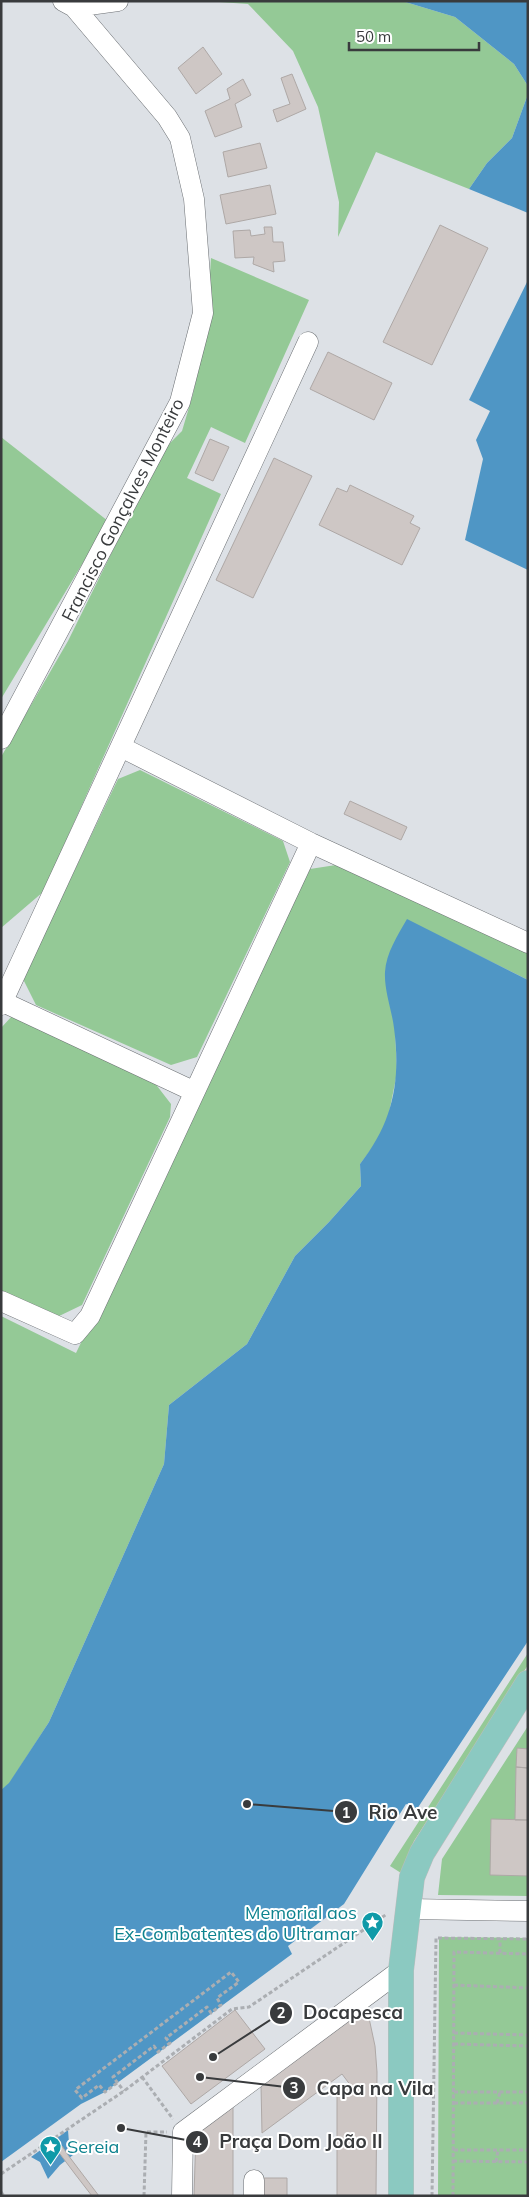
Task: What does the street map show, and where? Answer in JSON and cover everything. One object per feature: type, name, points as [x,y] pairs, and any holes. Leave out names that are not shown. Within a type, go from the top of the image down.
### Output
[{"type":"main road","points":[[401,2196],[401,1970],[412,1877],[422,1853],[528,1683]]},
{"type":"street","points":[[68,4],[118,1]]},
{"type":"street","name":"Francisco Gonçalves Monteiro","points":[[1,739],[180,402],[203,313],[202,278],[194,199],[180,138],[167,117],[68,4]]},
{"type":"street","points":[[193,1091],[2,1002],[308,342]]},
{"type":"street","points":[[121,747],[311,842],[528,943]]},
{"type":"street","points":[[1,1301],[75,1334],[90,1316],[193,1091],[311,842]]},
{"type":"street","points":[[410,1904],[528,1912]]},
{"type":"street","points":[[182,2196],[182,2132],[401,1970]]},
{"type":"path","points":[[1,2174],[124,2090],[232,2009],[249,2007],[410,1904]]},
{"type":"path","points":[[432,2196],[436,1938],[528,1939]]},
{"type":"path","points":[[500,1938],[500,1953]]},
{"type":"path","points":[[453,2196],[454,1952],[528,1954]]},
{"type":"path","points":[[117,2083],[105,2092],[99,2085],[82,2098],[75,2090],[231,1972],[239,1982],[217,1998],[222,2005],[211,2013],[207,2007],[166,2038],[170,2043],[158,2052],[154,2046],[113,2077],[124,2090]]},
{"type":"path","points":[[454,1985],[528,1988]]},
{"type":"path","points":[[454,2033],[528,2035]]},
{"type":"path","points":[[454,2044],[528,2046]]},
{"type":"path","points":[[142,2076],[182,2132]]},
{"type":"path","points":[[454,2092],[528,2092]]},
{"type":"path","points":[[497,2103],[500,2092]]},
{"type":"path","points":[[454,2103],[528,2103]]},
{"type":"path","points":[[144,2196],[146,2132],[182,2132]]},
{"type":"path","points":[[454,2150],[528,2150]]},
{"type":"path","points":[[496,2162],[498,2150]]},
{"type":"path","points":[[453,2161],[528,2162]]},
{"type":"path","points":[[1,2192],[4,2196]]},
{"type":"green space","points":[[205,1],[402,1],[455,17],[514,64],[528,86],[528,94],[512,138],[487,163],[469,189],[376,152],[338,237],[339,202],[318,107],[293,51],[248,4]]},
{"type":"green space","points":[[211,258],[309,300],[245,443],[211,427],[187,478],[221,494],[43,892],[1,928],[1,757],[68,641],[162,451],[182,431],[193,394],[206,333]]},
{"type":"green space","points":[[1,437],[108,521],[1,699]]},
{"type":"green space","points":[[140,770],[283,841],[290,862],[197,1057],[171,1065],[36,1005],[23,979],[118,779]]},
{"type":"green space","points":[[336,865],[528,951],[528,980],[407,920],[395,1030],[397,1073],[388,1118],[376,1143],[360,1164],[361,1186],[295,1256],[247,1344],[169,1405],[164,1464],[49,1722],[9,1784],[1,1790],[1,1316],[76,1353],[310,869]]},
{"type":"green space","points":[[12,1016],[154,1082],[171,1104],[170,1117],[82,1305],[55,1318],[1,1293],[1,1028]]},
{"type":"green space","points":[[528,1653],[528,1665],[414,1841],[401,1873],[390,1866]]},
{"type":"green space","points":[[528,1726],[528,1896],[438,1895],[442,1859]]},
{"type":"green space","points":[[439,1937],[528,1938],[528,2196],[438,2196]]},
{"type":"water","points":[[402,1],[528,1],[528,86],[514,64],[455,17]]},
{"type":"water","points":[[528,94],[528,213],[469,189],[487,163],[512,138]]},
{"type":"water","points":[[528,280],[528,570],[465,540],[483,459],[476,440],[490,411],[469,400]]},
{"type":"water","points":[[407,919],[528,980],[528,1641],[417,1809],[406,1804],[344,1904],[288,1946],[292,1954],[105,2092],[81,2104],[1,2162],[1,1790],[9,1783],[49,1722],[164,1464],[169,1405],[247,1344],[295,1256],[361,1186],[360,1164],[380,1132],[387,1116],[395,1083],[396,1047],[385,972],[390,951]]},
{"type":"water","points":[[68,2130],[69,2143],[73,2155],[60,2165],[48,2179],[40,2162],[31,2157]]},
{"type":"building","points":[[203,47],[222,74],[196,94],[178,68]]},
{"type":"building","points":[[292,74],[306,109],[277,122],[273,110],[290,104],[281,78]]},
{"type":"building","points":[[243,79],[251,95],[235,104],[242,127],[215,137],[205,111],[230,99],[227,89]]},
{"type":"building","points":[[260,143],[267,168],[228,177],[223,152]]},
{"type":"building","points":[[270,185],[276,214],[226,224],[220,195]]},
{"type":"building","points":[[440,225],[488,248],[432,365],[383,342]]},
{"type":"building","points":[[264,227],[272,227],[273,242],[283,242],[285,261],[273,262],[274,272],[253,264],[254,257],[235,258],[233,231],[250,230],[251,236],[265,234]]},
{"type":"building","points":[[328,352],[392,383],[374,420],[310,389]]},
{"type":"building","points":[[210,439],[229,447],[213,481],[195,473]]},
{"type":"building","points":[[274,458],[312,476],[253,598],[216,580]]},
{"type":"building","points":[[350,485],[414,516],[410,523],[420,528],[402,565],[319,525],[337,488],[347,492]]},
{"type":"building","points":[[350,801],[407,827],[401,840],[344,814]]},
{"type":"building","points":[[517,1748],[528,1749],[528,1768],[516,1767]]},
{"type":"building","points":[[516,1767],[528,1768],[528,1820],[515,1820]]},
{"type":"building","points":[[491,1819],[528,1820],[528,1876],[490,1875]]},
{"type":"building","points":[[363,2009],[369,2018],[375,2046],[377,2072],[376,2196],[337,2196],[337,2096],[351,2086],[342,2074],[262,2133],[261,2085]]},
{"type":"building","points":[[235,2010],[265,2049],[191,2104],[162,2066]]},
{"type":"building","points":[[233,2103],[233,2196],[194,2196],[196,2131]]},
{"type":"building","points":[[62,2146],[99,2196],[92,2196],[57,2150]]},
{"type":"building","points":[[262,2178],[287,2178],[287,2196],[262,2196]]},
{"type":"place","name":"Rio Ave","points":[[247,1804]]},
{"type":"place","name":"Memorial aos Ex-Combatentes do Ultramar","points":[[373,1942]]},
{"type":"place","name":"Docapesca","points":[[213,2057]]},
{"type":"place","name":"Capa na Vila","points":[[200,2077]]},
{"type":"place","name":"Praça Dom João II","points":[[121,2128]]},
{"type":"place","name":"Sereia","points":[[51,2166]]}]
